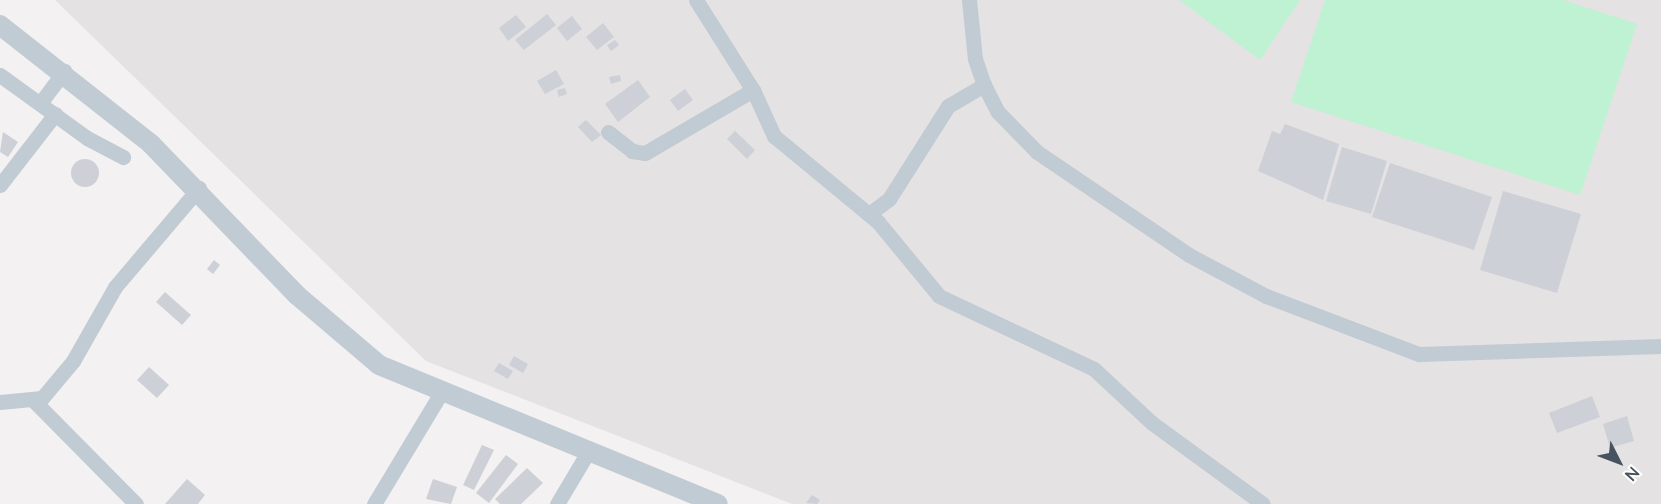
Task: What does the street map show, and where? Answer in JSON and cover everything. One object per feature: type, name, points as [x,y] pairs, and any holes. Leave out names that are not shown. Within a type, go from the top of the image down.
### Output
[{"type":"street","points":[[696,0],[753,90],[774,136],[869,214],[939,296],[1094,369],[1152,423],[1263,504]]},
{"type":"street","points":[[969,0],[975,59],[984,85],[997,111],[1037,152],[1189,255],[1277,300],[1419,354],[1661,346]]},
{"type":"street","points":[[0,25],[64,71],[199,188],[298,296],[379,365],[441,393],[718,504]]},
{"type":"street","points":[[41,102],[64,71]]},
{"type":"street","points":[[0,75],[55,114],[123,157]]},
{"type":"street","points":[[869,214],[889,199],[948,106],[984,85]]},
{"type":"street","points":[[608,132],[632,151],[645,153],[753,90]]},
{"type":"street","points":[[0,185],[55,114]]},
{"type":"street","points":[[0,402],[34,401],[73,361],[95,315],[153,238],[199,188]]},
{"type":"street","points":[[374,504],[441,393]]},
{"type":"street","points":[[34,401],[136,504]]},
{"type":"street","points":[[557,504],[588,452]]},
{"type":"shaded area","points":[[55,0],[1661,0],[1661,504],[792,504],[426,361]]},
{"type":"green space","points":[[1179,0],[1300,0],[1260,60]]},
{"type":"green space","points":[[1325,0],[1563,0],[1637,24],[1580,195],[1291,102]]},
{"type":"building","points":[[547,14],[556,25],[524,50],[515,40]]},
{"type":"building","points":[[516,15],[526,27],[508,41],[499,28]]},
{"type":"building","points":[[572,16],[582,29],[567,41],[557,28]]},
{"type":"building","points":[[603,23],[614,37],[597,50],[586,37]]},
{"type":"building","points":[[615,40],[619,45],[611,51],[607,45]]},
{"type":"building","points":[[556,70],[564,84],[545,94],[537,81]]},
{"type":"building","points":[[620,75],[621,81],[611,84],[609,77]]},
{"type":"building","points":[[638,80],[650,97],[618,122],[605,104]]},
{"type":"building","points":[[565,88],[567,94],[559,97],[557,90]]},
{"type":"building","points":[[685,89],[693,100],[678,111],[670,100]]},
{"type":"building","points":[[586,120],[601,135],[592,142],[578,127]]},
{"type":"building","points":[[1285,124],[1339,144],[1323,200],[1258,171],[1272,131],[1280,134]]},
{"type":"building","points":[[735,131],[755,150],[747,159],[727,139]]},
{"type":"building","points":[[3,132],[18,142],[8,157],[0,152]]},
{"type":"building","points":[[1342,147],[1387,161],[1371,214],[1326,201]]},
{"type":"building","points":[[85,159],[95,163],[99,173],[95,183],[85,187],[75,183],[71,173],[75,163]]},
{"type":"building","points":[[1390,163],[1492,197],[1474,250],[1372,217]]},
{"type":"building","points":[[1503,191],[1581,214],[1557,293],[1480,270]]},
{"type":"building","points":[[214,260],[220,265],[213,274],[207,269]]},
{"type":"building","points":[[165,292],[191,315],[182,325],[156,302]]},
{"type":"building","points":[[514,356],[528,364],[523,373],[509,365]]},
{"type":"building","points":[[499,363],[513,371],[508,379],[494,371]]},
{"type":"building","points":[[149,367],[169,385],[157,398],[137,380]]},
{"type":"building","points":[[1592,396],[1600,417],[1557,433],[1549,413]]},
{"type":"building","points":[[1627,416],[1634,441],[1610,448],[1603,424]]},
{"type":"building","points":[[482,445],[494,450],[474,490],[463,485]]},
{"type":"building","points":[[506,455],[518,464],[489,503],[476,493]]},
{"type":"building","points":[[527,468],[543,483],[521,504],[500,504],[495,499]]},
{"type":"building","points":[[187,479],[205,495],[198,504],[165,504]]},
{"type":"building","points":[[433,479],[457,487],[451,504],[426,499]]},
{"type":"building","points":[[812,495],[820,500],[817,504],[806,503]]}]
